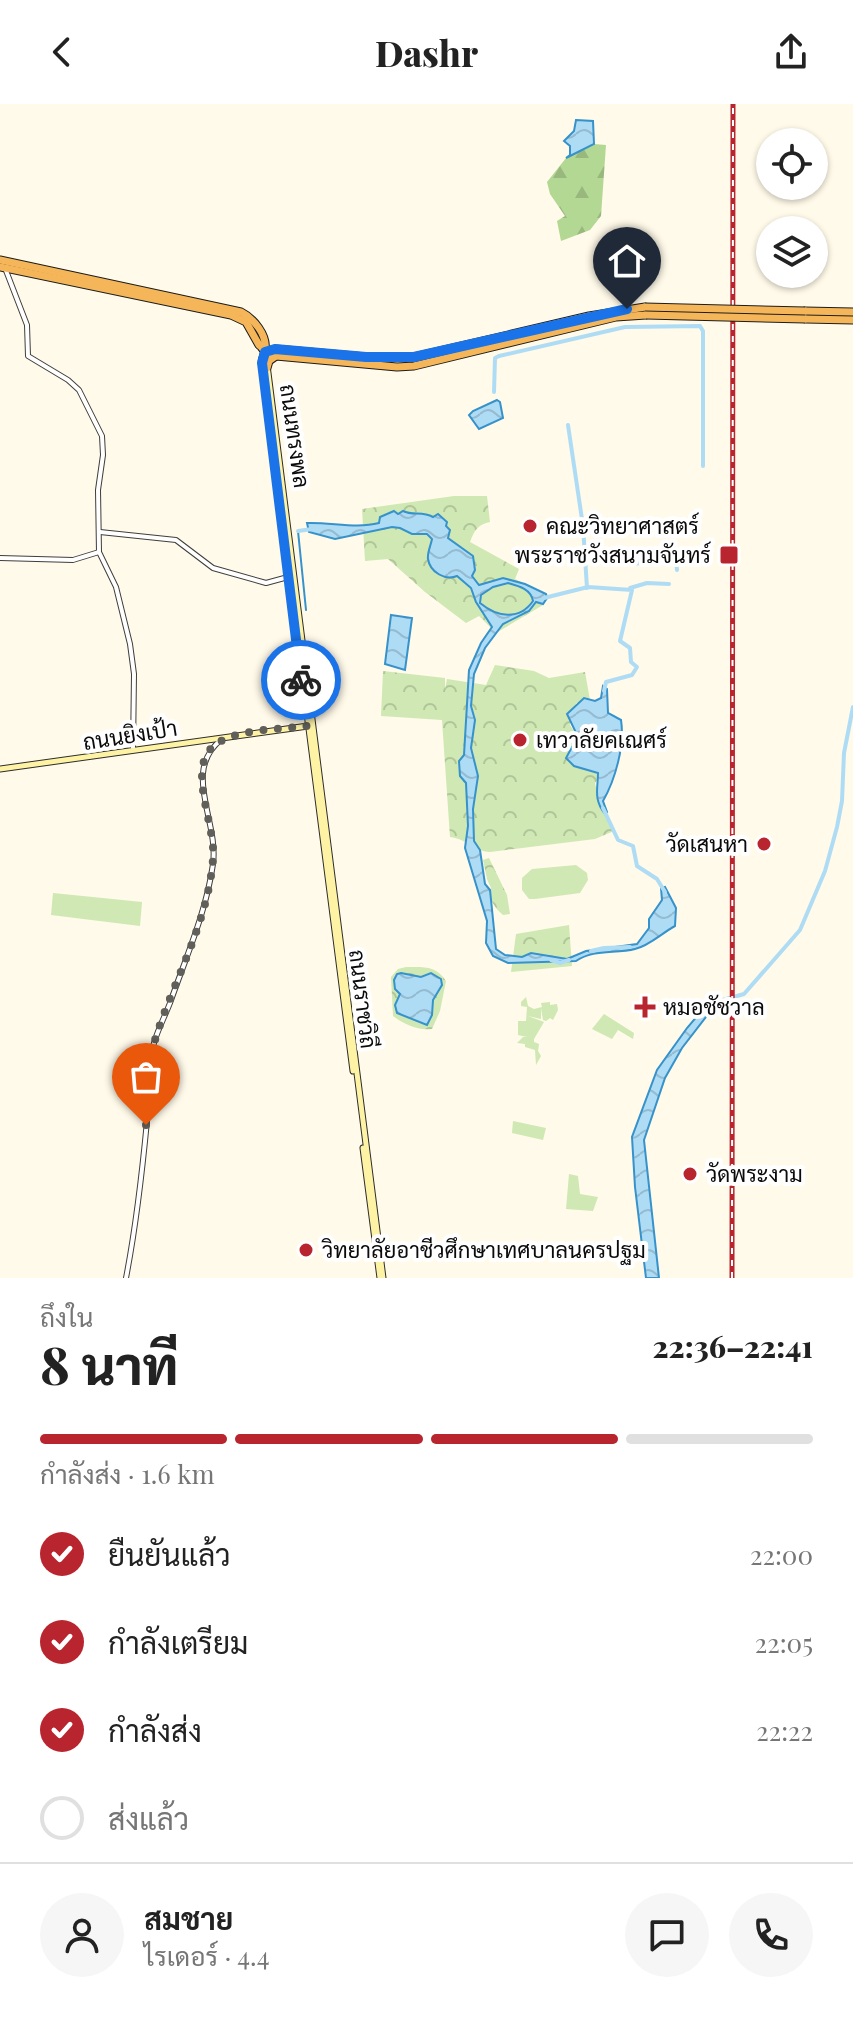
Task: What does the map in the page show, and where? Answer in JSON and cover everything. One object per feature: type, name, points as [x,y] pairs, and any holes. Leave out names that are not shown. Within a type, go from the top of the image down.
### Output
[{"type":"highway","points":[[2,265],[231,315],[246,322],[263,346],[276,353],[397,367],[414,366],[645,311]]},
{"type":"highway","points":[[556,324],[578,316],[633,305],[718,307]]},
{"type":"highway","points":[[276,353],[414,357],[613,311],[805,315],[853,320]]},
{"type":"highway","points":[[805,315],[853,312]]},
{"type":"highway","points":[[588,324],[646,318],[709,320]]},
{"type":"highway","points":[[263,346],[264,365]]},
{"type":"highway","points":[[264,365],[276,353]]},
{"type":"main road","name":"ถนนทรงพล","points":[[264,365],[310,725]]},
{"type":"main road","name":"ถนนยิงเป้า","points":[[0,769],[310,725]]},
{"type":"main road","name":"ถนนราชวิถี","points":[[310,725],[381,1278]]},
{"type":"street","points":[[2,265],[27,325],[28,356],[79,390],[102,436],[103,455],[98,486],[99,552],[116,587],[130,644],[134,674],[133,752]]},
{"type":"street","points":[[99,532],[176,540],[213,568],[266,583],[291,579]]},
{"type":"street","points":[[0,558],[73,560],[99,552]]},
{"type":"street","points":[[126,1278],[139,1201],[154,1045],[201,919],[212,866],[212,825],[202,777],[203,763],[211,748],[224,737]]},
{"type":"green space","points":[[594,144],[606,145],[601,216],[590,230],[561,241],[557,221],[565,216],[550,194],[547,182],[566,158]]},
{"type":"green space","points":[[454,496],[487,496],[490,522],[477,529],[470,542],[519,569],[515,579],[550,596],[543,605],[496,633],[479,616],[466,623],[388,559],[365,561],[362,509]]},
{"type":"green space","points":[[495,665],[534,671],[549,678],[585,672],[590,700],[576,703],[570,725],[580,741],[566,758],[600,776],[595,783],[600,807],[614,831],[595,839],[490,852],[450,837],[442,720],[381,716],[383,671],[445,678],[445,689],[447,679],[486,685]]},
{"type":"green space","points":[[489,858],[507,895],[510,914],[503,915],[491,900],[483,860]]},
{"type":"green space","points":[[576,865],[587,873],[588,880],[580,893],[529,899],[522,890],[522,878],[532,869]]},
{"type":"green space","points":[[53,893],[142,902],[140,926],[51,915]]},
{"type":"green space","points":[[569,925],[572,966],[511,972],[516,934]]},
{"type":"green space","points":[[398,969],[433,970],[446,981],[440,1011],[432,1029],[411,1026],[393,1016],[391,977]]},
{"type":"green space","points":[[526,997],[528,1006],[534,1009],[542,1007],[541,1003],[550,1002],[550,1005],[557,1004],[558,1010],[553,1020],[543,1020],[541,1008],[541,1019],[528,1016],[544,1022],[534,1039],[539,1044],[541,1056],[536,1065],[535,1050],[517,1043],[527,1037],[518,1035],[518,1021],[526,1021],[527,1007],[521,1006],[521,1002]]},
{"type":"green space","points":[[604,1014],[634,1033],[633,1039],[618,1030],[612,1039],[592,1029]]},
{"type":"green space","points":[[513,1121],[546,1128],[543,1140],[512,1133]]},
{"type":"green space","points":[[569,1174],[578,1176],[580,1194],[598,1197],[593,1211],[566,1209]]},
{"type":"water","points":[[576,120],[593,121],[594,144],[566,158],[570,155],[570,146],[564,141],[574,131]]},
{"type":"water","points":[[497,400],[503,418],[479,429],[469,415]]},
{"type":"water","points":[[394,511],[433,517],[438,514],[447,522],[450,530],[448,538],[473,556],[475,570],[472,576],[479,585],[503,578],[546,594],[543,604],[536,602],[529,611],[503,624],[485,648],[474,674],[471,706],[475,720],[471,748],[478,776],[473,809],[474,841],[480,850],[485,884],[490,890],[496,949],[505,955],[522,957],[531,953],[567,959],[586,951],[637,944],[649,928],[649,919],[662,900],[661,888],[665,887],[676,908],[675,926],[640,947],[590,955],[576,961],[508,963],[493,956],[486,943],[487,921],[465,848],[468,826],[466,783],[460,776],[459,761],[464,755],[469,670],[492,627],[471,588],[457,576],[443,576],[429,564],[432,539],[427,534],[412,534],[392,527],[335,539],[309,532],[307,523],[370,525],[379,523],[380,517]],"holes":[[[508,583],[524,589],[532,597],[533,601],[521,612],[501,614],[480,603],[481,595],[493,587]]]},
{"type":"water","points":[[391,615],[412,618],[405,670],[385,664]]},
{"type":"water","points":[[603,686],[607,689],[608,713],[621,720],[622,730],[618,762],[603,801],[605,814],[598,798],[598,773],[574,766],[566,758],[580,741],[567,714],[584,698],[595,701],[601,698]]},
{"type":"water","points":[[401,973],[421,977],[431,973],[441,979],[442,985],[433,1000],[432,1015],[427,1025],[397,1013],[395,1005],[400,994],[395,989],[394,980]]},
{"type":"water","points":[[710,1001],[716,1001],[716,1004],[682,1048],[665,1078],[644,1140],[659,1278],[646,1278],[632,1137],[657,1070]]},
{"type":"waterway","points":[[494,392],[495,358],[499,356],[625,327],[700,326],[703,331],[703,466]]},
{"type":"waterway","points":[[568,425],[583,526],[587,588]]},
{"type":"waterway","points":[[298,531],[312,529]]},
{"type":"waterway","points":[[298,531],[306,610]]},
{"type":"waterway","points":[[628,564],[676,561],[677,570]]},
{"type":"waterway","points":[[630,588],[647,583],[669,584]]},
{"type":"waterway","points":[[544,598],[588,587],[632,590],[620,641],[630,648],[631,662],[637,667],[632,675],[606,682],[604,691]]},
{"type":"waterway","points":[[712,1003],[744,994],[800,930],[825,871],[837,827],[842,801],[844,753],[853,707]]},
{"type":"waterway","points":[[603,808],[618,840],[633,846],[637,866],[657,879],[665,892]]},
{"type":"waterway","points":[[591,951],[630,947]]},
{"type":"waterway","points":[[551,960],[560,963],[569,960]]},
{"type":"railway","points":[[732,1278],[733,104]]},
{"type":"way so far","points":[[146,1125],[154,1042],[201,919],[214,854],[212,825],[202,777],[203,763],[211,748],[224,737],[307,726],[301,680]]},
{"type":"place","name":"คณะวิทยาศาสตร์","points":[[530,526]]},
{"type":"place","name":"พระราชวังสนามจันทร์","points":[[729,555]]},
{"type":"place","name":"เทวาลัยคเณศร์","points":[[520,740]]},
{"type":"place","name":"วัดเสนหา","points":[[764,844]]},
{"type":"place","name":"หมอชัชวาล","points":[[645,1007]]},
{"type":"place","name":"วัดพระงาม","points":[[690,1174]]},
{"type":"place","name":"วิทยาลัยอาชีวศึกษาเทศบาลนครปฐม","points":[[306,1250]]},
{"type":"route","points":[[301,680],[262,363],[265,352],[275,349],[366,357],[414,357],[627,309]]}]
